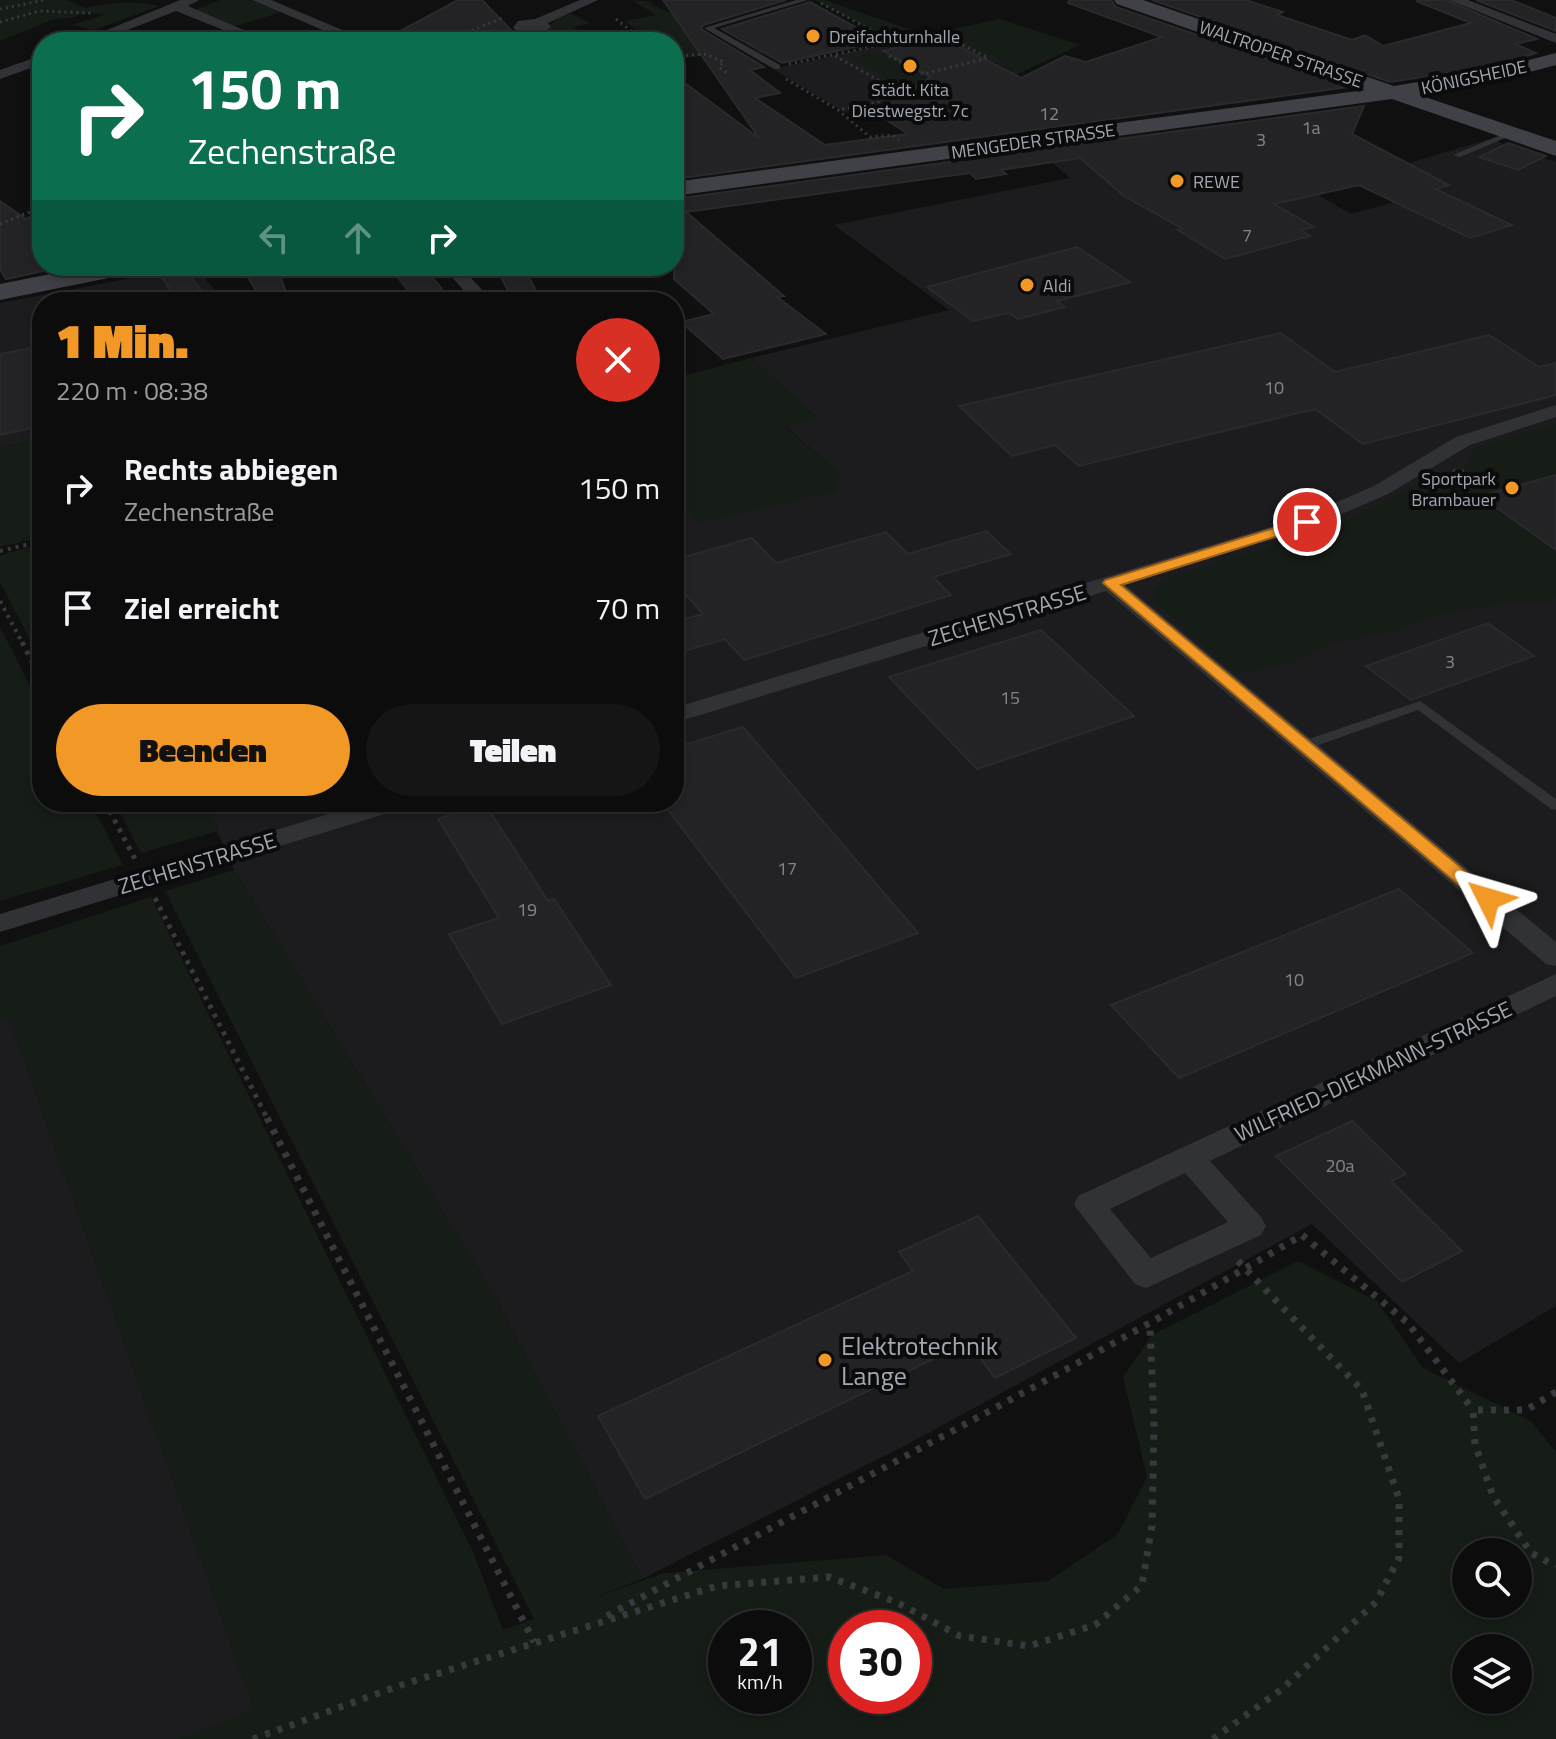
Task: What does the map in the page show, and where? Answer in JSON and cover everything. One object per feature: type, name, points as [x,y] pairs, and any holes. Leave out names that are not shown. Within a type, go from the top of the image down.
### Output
[{"type":"main road","name":"WALTROPER STRASSE","points":[[1124,0],[1556,149]]},
{"type":"main road","name":"KÖNIGSHEIDE","points":[[1392,93],[1495,75],[1556,59]]},
{"type":"main road","name":"MENGEDER STRASSE","points":[[684,188],[1392,93]]},
{"type":"main road","points":[[0,292],[66,276]]},
{"type":"street","points":[[259,0],[340,32]]},
{"type":"street","points":[[537,32],[567,8],[591,0]]},
{"type":"street","points":[[1456,0],[1556,39]]},
{"type":"street","points":[[109,32],[181,2],[244,32]]},
{"type":"street","points":[[542,2],[567,8]]},
{"type":"street","points":[[0,75],[32,63]]},
{"type":"street","points":[[460,276],[475,292]]},
{"type":"street","name":"ZECHENSTRASSE","points":[[684,713],[1343,509],[1463,441],[1556,411]]},
{"type":"street","points":[[1110,583],[1556,957]]},
{"type":"street","name":"ZECHENSTRASSE","points":[[0,923],[362,812]]},
{"type":"street","name":"WILFRIED-DIEKMANN-STRASSE","points":[[1190,1158],[1250,1226],[1146,1275],[1089,1205],[1556,984]]},
{"type":"lane","points":[[777,67],[708,28],[804,0]]},
{"type":"lane","points":[[1457,155],[1511,134]]},
{"type":"lane","points":[[1305,745],[1420,705],[1556,806]]},
{"type":"path","points":[[0,9],[45,0]]},
{"type":"path","points":[[814,0],[893,42]]},
{"type":"path","points":[[468,32],[542,2]]},
{"type":"path","points":[[0,22],[40,11],[91,13]]},
{"type":"path","points":[[616,19],[632,32]]},
{"type":"path","points":[[889,56],[924,74],[988,58],[947,37],[910,44],[903,40],[768,69],[838,110],[870,137],[893,135],[916,157]]},
{"type":"path","points":[[684,54],[712,54],[724,62],[719,67],[729,75]]},
{"type":"path","points":[[834,55],[896,90],[878,102],[838,110]]},
{"type":"path","points":[[0,224],[32,211]]},
{"type":"path","points":[[0,551],[32,543]]},
{"type":"path","points":[[0,601],[32,662]]},
{"type":"path","points":[[110,812],[534,1642]]},
{"type":"path","points":[[597,1622],[906,1453],[1150,1325],[1302,1235],[1408,1323],[1473,1410],[1475,1444],[1493,1496],[1531,1553],[1556,1566]]},
{"type":"path","points":[[1213,1739],[1282,1689],[1376,1602],[1399,1558],[1399,1499],[1362,1390],[1245,1268]]},
{"type":"path","points":[[253,1739],[534,1642],[717,1586],[829,1577],[896,1602],[960,1636],[1029,1646],[1095,1625],[1142,1585],[1152,1526],[1154,1424],[1150,1325]]},
{"type":"path","points":[[1473,1410],[1526,1410],[1556,1392]]},
{"type":"shaded area","points":[[0,0],[67,0],[85,8],[122,2],[159,6],[94,30],[72,25],[103,15],[90,13],[57,18],[0,41],[0,10],[3,9],[0,8]]},
{"type":"shaded area","points":[[220,0],[251,0],[282,12],[233,27],[192,11]]},
{"type":"shaded area","points":[[632,0],[653,2],[650,4],[675,15],[679,23],[775,0],[679,27],[735,62],[706,55],[687,58],[684,57],[684,32],[639,32],[625,21],[656,15]]},
{"type":"shaded area","points":[[815,0],[824,0],[917,32],[888,39]]},
{"type":"shaded area","points":[[571,14],[590,23],[574,27],[580,32],[541,32],[559,17]]},
{"type":"shaded area","name":"Städt. Kita Diestwegstr. 7c","points":[[999,19],[1080,45],[1013,76],[844,112],[773,69]]},
{"type":"shaded area","points":[[999,19],[1080,45],[1013,76],[1015,72],[1000,72],[989,65],[998,62],[1011,65],[943,32]]},
{"type":"shaded area","points":[[879,52],[921,76],[989,60],[984,68],[931,92],[910,90],[850,58]]},
{"type":"shaded area","points":[[1200,127],[1351,214],[1436,191],[1395,167],[1490,139],[1556,162],[1556,1306],[1459,1363],[1312,1224],[906,1445],[642,1579],[493,1294],[234,870],[208,812],[684,812],[684,508],[840,474],[785,426],[815,416],[751,358],[949,310],[834,225],[1070,178],[1036,148]]},
{"type":"shaded area","points":[[142,276],[203,276],[216,292],[58,292]]},
{"type":"shaded area","points":[[32,297],[32,441],[0,447],[0,303]]},
{"type":"shaded area","points":[[751,358],[816,417],[785,427],[840,474],[837,491],[697,523],[687,507],[684,508],[684,375]]},
{"type":"shaded area","points":[[1556,424],[1556,597],[1550,603],[1517,601],[1442,614],[1387,633],[1334,642],[1294,662],[1236,674],[1155,601],[1153,591],[1166,579],[1341,524],[1439,472],[1459,475],[1477,447]]},
{"type":"shaded area","points":[[32,441],[32,539],[0,547],[0,447]]},
{"type":"shaded area","points":[[32,547],[32,644],[0,582],[0,555]]},
{"type":"shaded area","points":[[0,627],[32,689],[32,812],[95,812],[123,865],[0,901]]},
{"type":"shaded area","points":[[119,812],[209,812],[219,831],[141,853]]},
{"type":"shaded area","points":[[234,870],[493,1294],[642,1579],[595,1597],[665,1573],[886,1555],[944,1589],[1048,1581],[1118,1534],[1147,1477],[1123,1377],[1152,1335],[1298,1261],[1377,1301],[1423,1368],[1531,1421],[1556,1452],[1556,1739],[180,1739],[254,1709],[9,1017],[0,1020],[0,946],[151,897],[473,1552],[503,1630],[534,1619],[165,891]]},
{"type":"shaded area","points":[[9,1017],[257,1717],[207,1739],[0,1739],[0,1020]]},
{"type":"building","points":[[458,0],[482,0],[511,30],[497,32],[399,32]]},
{"type":"building","points":[[663,0],[786,0],[703,25],[701,29],[764,67],[750,70],[780,93],[755,98],[825,145],[908,134],[876,113],[931,77],[883,51],[942,38],[1021,78],[1065,56],[1086,62],[1162,37],[1068,3],[1069,0],[1111,0],[1116,7],[1348,87],[684,178],[684,82],[759,138]]},
{"type":"building","points":[[1152,0],[1246,0],[1283,12],[1277,15],[1352,40],[1365,35],[1383,46],[1471,23],[1416,1],[1446,0],[1537,39],[1515,44],[1536,53],[1493,66],[1390,82]]},
{"type":"building","points":[[1476,0],[1511,0],[1556,18],[1556,31]]},
{"type":"building","name":"Dreifachturnhalle","points":[[810,2],[881,41],[782,63],[722,29]]},
{"type":"building","points":[[1364,106],[1352,134],[1449,185],[1435,189],[1512,225],[1470,238],[1359,185],[1274,204],[1314,227],[1300,230],[1310,236],[1225,259],[1178,230],[1183,229],[1124,196],[1080,158],[1001,170],[1006,174],[976,179],[970,173],[686,212],[784,296],[777,297],[826,334],[723,359],[684,325],[684,321],[714,314],[674,279],[674,276],[684,276],[684,198]]},
{"type":"building","points":[[1508,143],[1546,156],[1518,170],[1479,157]]},
{"type":"building","points":[[0,201],[26,219],[32,216],[32,273],[6,279],[0,269]]},
{"type":"building","name":"Aldi","points":[[1077,247],[1130,282],[1057,301],[1065,307],[1018,319],[1009,313],[973,321],[927,287]]},
{"type":"building","points":[[161,276],[190,276],[202,292],[172,292]]},
{"type":"building","points":[[247,276],[280,276],[286,292],[257,292]]},
{"type":"building","points":[[397,276],[432,276],[444,292],[409,292]]},
{"type":"building","points":[[500,276],[528,276],[537,292],[509,292]]},
{"type":"building","points":[[1281,333],[1335,372],[1489,335],[1539,367],[1556,363],[1556,395],[1363,444],[1315,409],[1079,466],[1055,445],[1012,456],[959,406]]},
{"type":"building","points":[[32,348],[32,428],[0,435],[0,354]]},
{"type":"building","points":[[1556,475],[1556,550],[1480,496]]},
{"type":"building","points":[[986,531],[1011,554],[933,577],[951,595],[744,660],[725,639],[684,651],[684,619],[703,614],[684,592],[684,557],[752,538],[776,563],[886,532],[908,554]]},
{"type":"building","points":[[1488,623],[1534,656],[1411,700],[1366,666]]},
{"type":"building","points":[[1041,630],[1134,716],[977,769],[889,677]]},
{"type":"building","points":[[743,727],[918,933],[796,978],[670,812],[684,812],[684,745]]},
{"type":"building","points":[[460,812],[490,812],[548,901],[554,899],[611,985],[502,1024],[449,934],[499,918],[438,819]]},
{"type":"building","points":[[1399,889],[1473,953],[1179,1078],[1111,1005]]},
{"type":"building","points":[[1352,1121],[1406,1174],[1391,1181],[1462,1251],[1402,1282],[1276,1156]]},
{"type":"building","name":"Elektrotechnik Lange","points":[[978,1216],[1076,1338],[995,1378],[968,1342],[645,1499],[598,1416],[913,1271],[899,1252]]},
{"type":"place","name":"Dreifachturnhalle","points":[[813,36]]},
{"type":"place","name":"Städt. Kita Diestwegstr. 7c","points":[[910,66]]},
{"type":"place","name":"REWE","points":[[1177,181]]},
{"type":"place","name":"Aldi","points":[[1027,285]]},
{"type":"place","name":"Sportpark Brambauer","points":[[1512,488]]},
{"type":"place","name":"Elektrotechnik Lange","points":[[825,1360]]},
{"type":"route","points":[[1307,522],[1110,583],[1488,899]]}]
